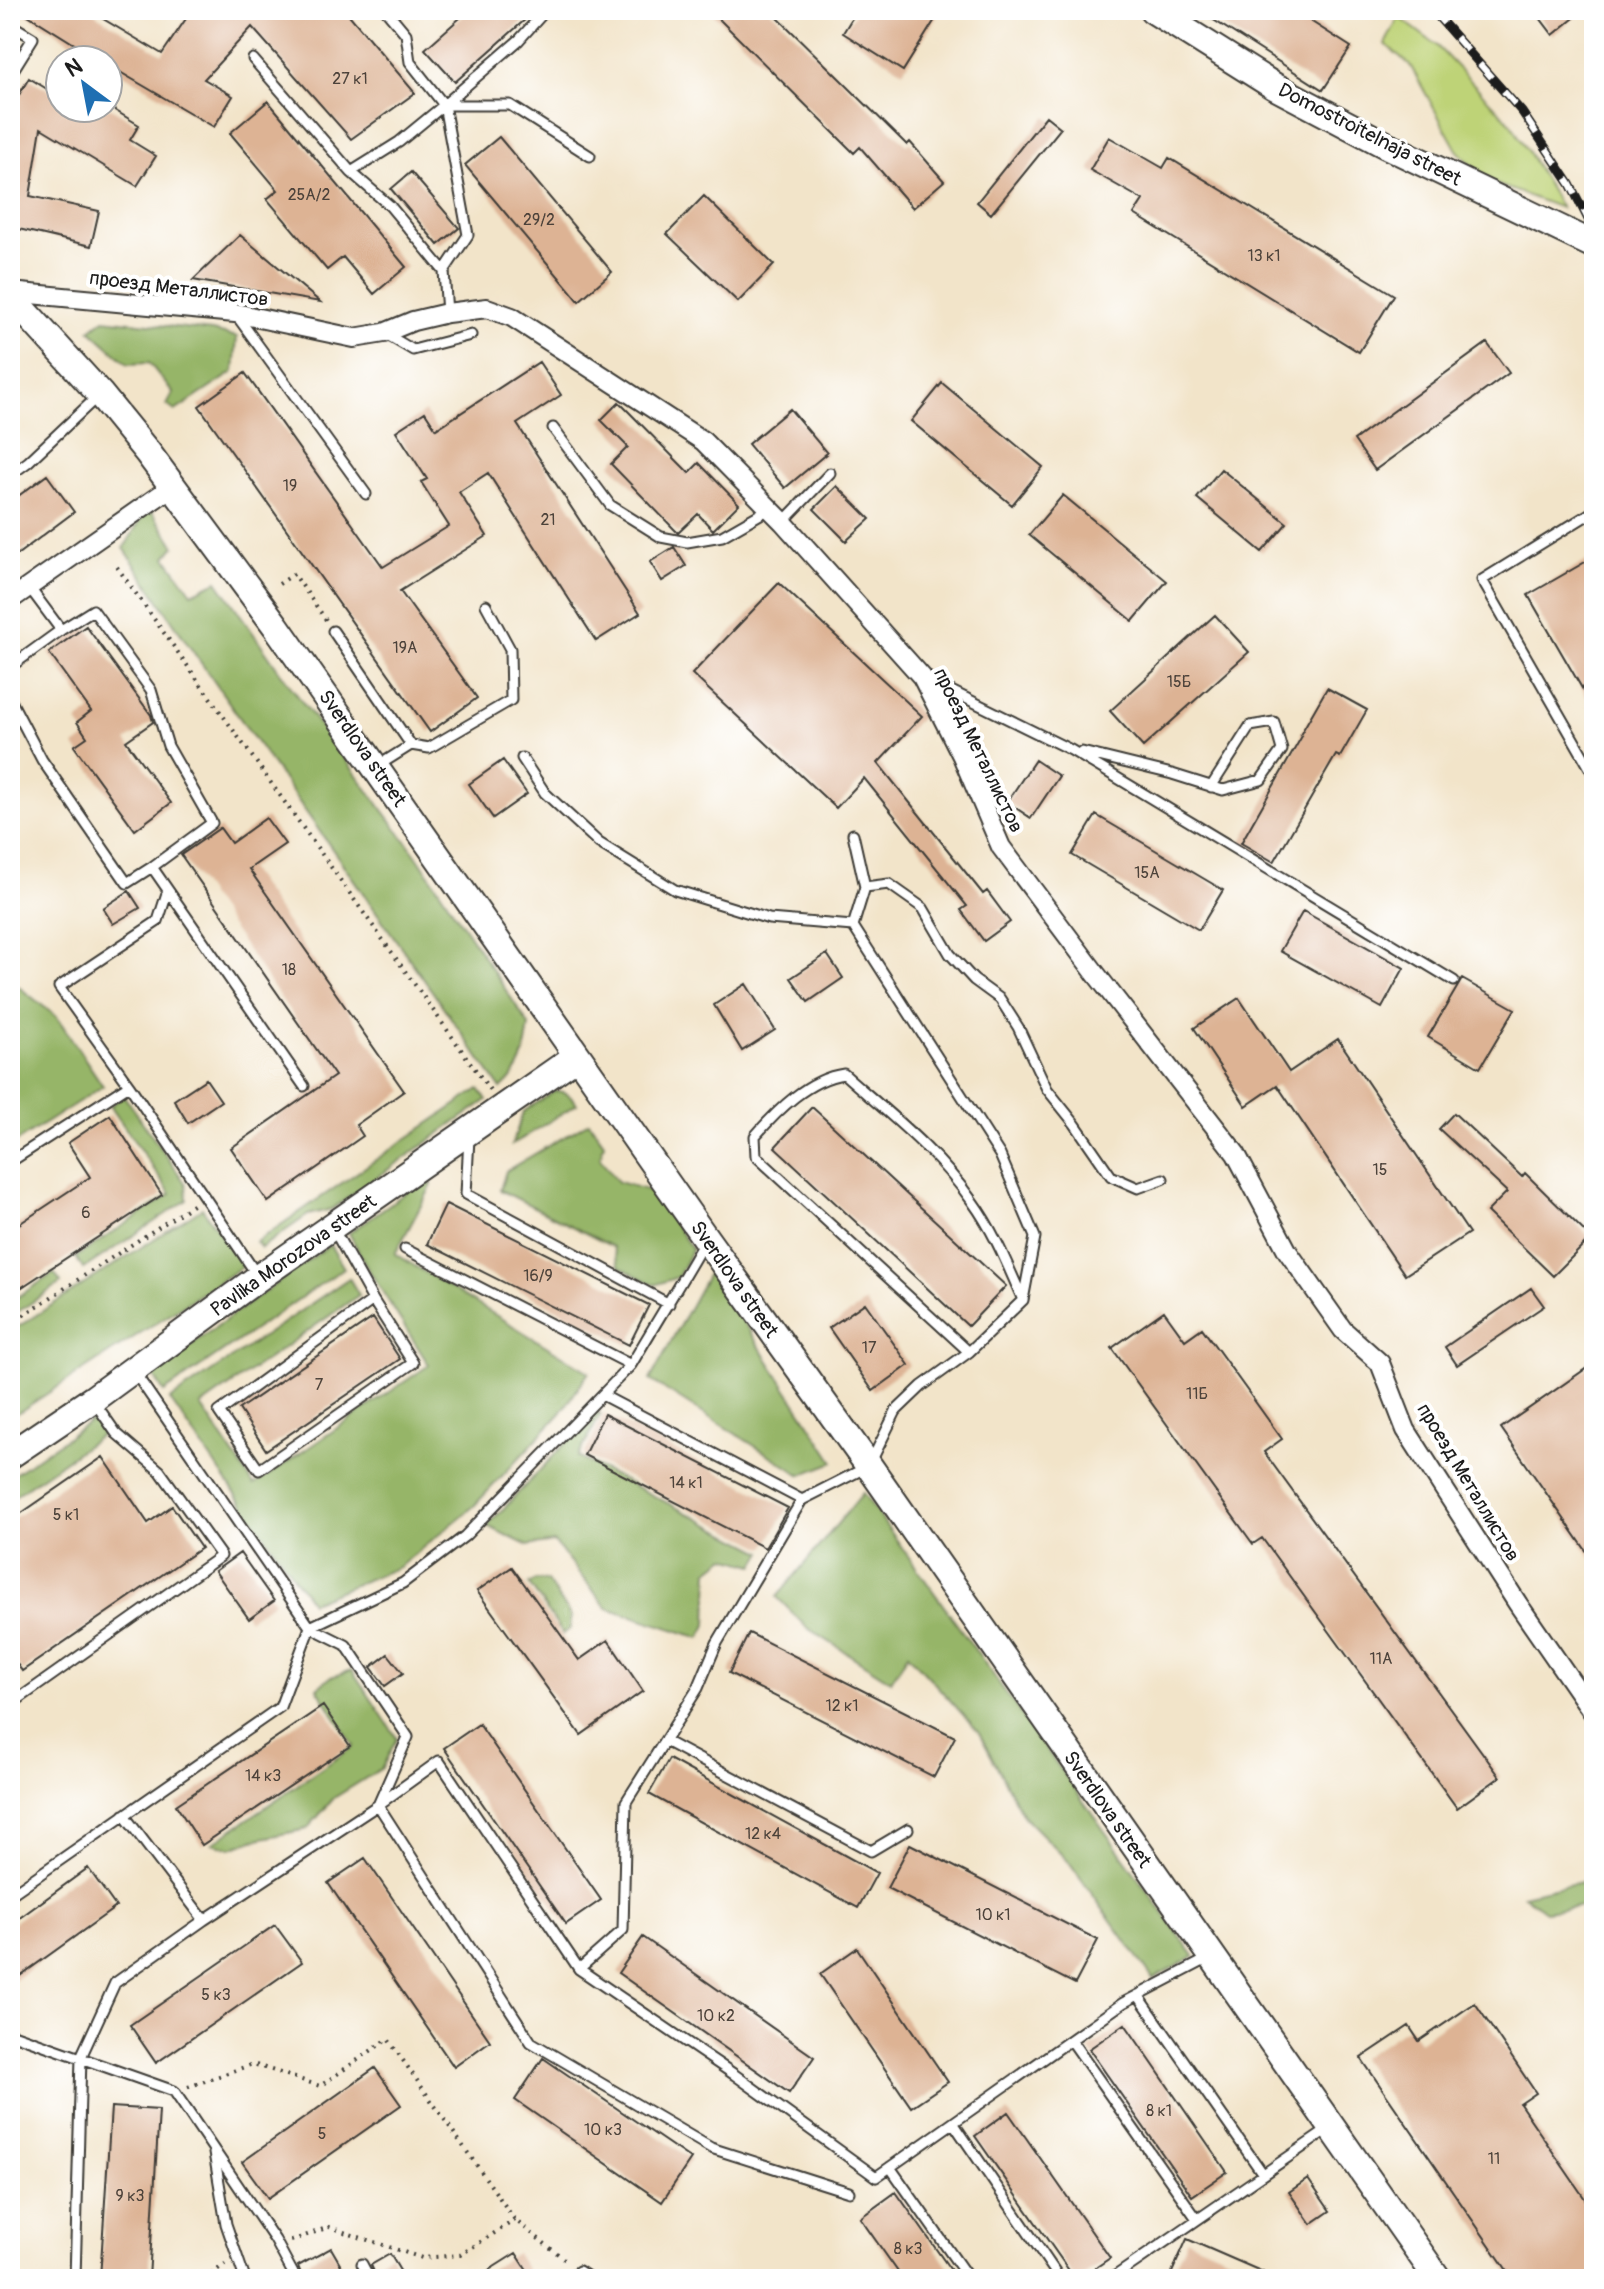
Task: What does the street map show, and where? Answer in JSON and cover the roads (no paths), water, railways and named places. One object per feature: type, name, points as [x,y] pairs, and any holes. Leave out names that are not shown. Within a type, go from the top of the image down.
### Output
[{"type":"street","name":"Domostroitelnaja street","points":[[1153,10],[1274,86],[1386,145],[1594,245]]},
{"type":"street","name":"проезд Металлистов","points":[[10,293],[235,313],[354,338],[384,333],[413,321],[447,313],[487,308],[512,317],[703,441],[783,522],[922,677],[962,756],[1001,847],[1236,1154],[1288,1252],[1319,1298],[1343,1330],[1380,1363],[1406,1430],[1518,1604],[1594,1714]]},
{"type":"street","name":"Sverdlova street","points":[[10,293],[100,394],[173,486],[376,767],[1438,2279]]},
{"type":"street","points":[[10,600],[173,486]]},
{"type":"street","name":"Pavlika Morozova street","points":[[11,1453],[93,1399],[258,1278],[577,1056]]},
{"type":"lane","points":[[386,10],[406,34],[410,62],[444,105],[468,235],[444,271]]},
{"type":"lane","points":[[351,172],[399,142],[444,105],[519,40],[546,10]]},
{"type":"lane","points":[[10,24],[33,38],[10,75]]},
{"type":"lane","points":[[253,59],[351,172],[390,206],[444,271],[447,313]]},
{"type":"lane","points":[[444,105],[510,105],[590,156]]},
{"type":"lane","points":[[235,313],[366,494]]},
{"type":"lane","points":[[384,333],[413,350],[471,335]]},
{"type":"lane","points":[[10,475],[100,394]]},
{"type":"lane","points":[[553,428],[610,505],[661,537],[687,542],[722,536],[769,509]]},
{"type":"lane","points":[[783,522],[830,473]]},
{"type":"lane","points":[[1594,511],[1482,580],[1594,775]]},
{"type":"lane","points":[[29,587],[61,630]]},
{"type":"lane","points":[[376,767],[411,745],[429,748],[511,700],[510,649],[486,605]]},
{"type":"lane","points":[[10,667],[93,610],[151,690],[168,746],[212,823],[127,883],[42,760],[10,699]]},
{"type":"lane","points":[[333,631],[411,745]]},
{"type":"lane","points":[[922,677],[1071,750],[1454,981]]},
{"type":"lane","points":[[1071,750],[1172,774],[1211,787],[1223,790],[1261,780],[1282,750],[1274,722],[1250,726],[1211,787]]},
{"type":"lane","points":[[522,758],[545,793],[599,843],[675,890],[769,919],[853,926]]},
{"type":"lane","points":[[579,1969],[623,1930],[626,1802],[698,1688],[717,1643],[802,1500],[869,1466],[896,1411],[922,1386],[969,1352],[1023,1300],[1035,1237],[1000,1155],[853,926],[865,887],[853,834]]},
{"type":"lane","points":[[152,867],[304,1086]]},
{"type":"lane","points":[[865,887],[889,884],[923,908],[950,954],[974,980],[1000,999],[1018,1027],[1047,1089],[1111,1176],[1138,1188],[1163,1179]]},
{"type":"lane","points":[[168,890],[158,921],[59,987],[129,1085],[258,1278]]},
{"type":"lane","points":[[969,1352],[756,1156],[755,1136],[776,1113],[830,1076],[844,1074],[927,1147],[971,1200],[996,1238],[1023,1300]]},
{"type":"lane","points":[[10,1162],[129,1085]]},
{"type":"lane","points":[[470,1131],[466,1194],[669,1304]]},
{"type":"lane","points":[[332,1227],[413,1363],[259,1470],[219,1412],[373,1300]]},
{"type":"lane","points":[[10,1895],[280,1707],[310,1627],[403,1583],[465,1536],[631,1365],[706,1239]]},
{"type":"lane","points":[[405,1249],[631,1365]]},
{"type":"lane","points":[[133,1370],[310,1627],[346,1645],[408,1737],[378,1805]]},
{"type":"lane","points":[[602,1395],[802,1500]]},
{"type":"lane","points":[[10,1705],[221,1556],[160,1471],[116,1433],[93,1399]]},
{"type":"lane","points":[[665,1741],[871,1851],[908,1829]]},
{"type":"lane","points":[[75,2279],[81,2057],[115,1983],[439,1761],[579,1969],[735,2075],[876,2177],[1123,2003],[1211,1957]]},
{"type":"lane","points":[[378,1805],[531,2042],[711,2148],[849,2192]]},
{"type":"lane","points":[[124,1815],[204,1920]]},
{"type":"lane","points":[[1138,1995],[1263,2174]]},
{"type":"lane","points":[[10,2033],[174,2091],[275,2240],[296,2279]]},
{"type":"lane","points":[[1071,2040],[1197,2219]]},
{"type":"lane","points":[[954,2124],[1060,2279]]},
{"type":"lane","points":[[1111,2279],[1330,2128]]},
{"type":"lane","points":[[214,2149],[226,2224],[245,2279]]},
{"type":"lane","points":[[890,2167],[969,2279]]},
{"type":"lane","points":[[362,2264],[370,2279]]},
{"type":"lane","points":[[569,2279],[579,2271],[591,2279]]},
{"type":"railway","points":[[1432,10],[1522,112],[1570,184],[1594,231]]}]
